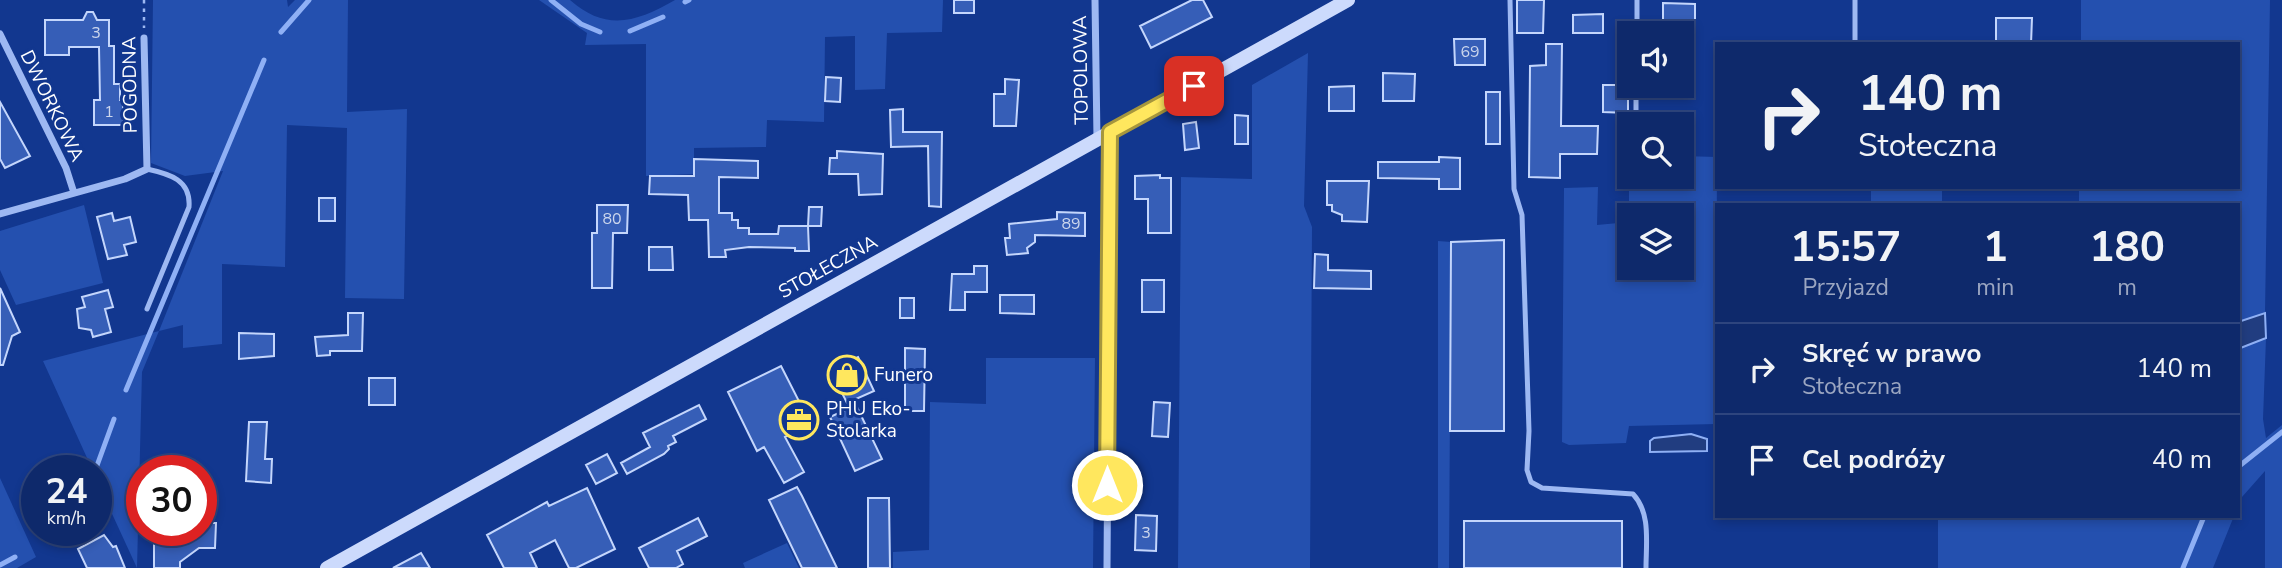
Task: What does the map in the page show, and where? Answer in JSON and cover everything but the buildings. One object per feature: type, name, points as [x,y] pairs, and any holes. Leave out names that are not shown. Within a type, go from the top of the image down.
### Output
[{"type":"main road","name":"STOŁECZNA","points":[[327,568],[1348,0]]},
{"type":"street","name":"TOPOLOWA","points":[[1096,0],[1104,136],[1107,568]]},
{"type":"street","name":"DWORKOWA","points":[[0,34],[66,168],[74,193]]},
{"type":"street","name":"POGODNA","points":[[144,38],[147,169]]},
{"type":"street","points":[[0,214],[125,179],[147,169]]},
{"type":"lane","points":[[1510,0],[1514,189],[1522,228],[1529,431],[1527,470],[1531,482],[1542,488],[1633,494],[1640,502],[1645,517],[1646,568]]},
{"type":"lane","points":[[1637,0],[1637,21]]},
{"type":"lane","points":[[1855,0],[1855,42]]},
{"type":"lane","points":[[147,169],[168,174],[184,183],[190,193],[189,207],[147,309]]},
{"type":"path","name":"POGODNA","points":[[144,0],[144,38]]},
{"type":"shaded area","points":[[153,0],[287,0],[288,7],[295,0],[348,0],[347,112],[407,109],[404,299],[345,298],[347,128],[287,125],[285,267],[222,264],[222,344],[183,348],[183,325],[159,331],[223,171],[185,176],[151,163]]},
{"type":"shaded area","points":[[539,0],[570,0],[596,17],[622,20],[648,14],[675,0],[943,0],[942,32],[887,33],[885,89],[855,90],[855,36],[825,37],[824,122],[767,120],[766,147],[694,148],[694,174],[646,176],[646,44],[585,45],[587,33]]},
{"type":"shaded area","points":[[2081,0],[2270,0],[2265,313],[2240,321],[2240,203],[2079,203],[2079,189],[2240,189],[2240,42],[2081,42]]},
{"type":"shaded area","points":[[1308,53],[1304,206],[1312,227],[1310,568],[1178,568],[1181,177],[1252,179],[1252,85]]},
{"type":"shaded area","points":[[1694,156],[1715,157],[1715,424],[1629,426],[1626,443],[1569,445],[1562,442],[1564,188],[1598,187],[1597,225],[1617,223],[1617,280],[1694,280],[1694,203],[1629,203],[1629,189],[1694,189]]},
{"type":"shaded area","points":[[1871,189],[1942,189],[1942,203],[1871,203]]},
{"type":"shaded area","points":[[84,205],[103,283],[16,305],[0,270],[0,231]]},
{"type":"shaded area","points":[[1438,241],[1451,242],[1449,568],[1438,568]]},
{"type":"shaded area","points":[[2265,313],[2266,338],[2240,348],[2240,321]]},
{"type":"shaded area","points":[[159,331],[142,372],[140,455],[126,455],[126,544],[112,514],[112,455],[86,455],[43,361]]},
{"type":"shaded area","points":[[2266,338],[2263,419],[2266,438],[2282,425],[2282,568],[2265,568],[2265,471],[2240,502],[2240,348]]},
{"type":"shaded area","points":[[986,358],[1095,358],[1093,568],[893,568],[893,552],[929,550],[930,402],[986,404]]},
{"type":"shaded area","points":[[1691,434],[1707,439],[1707,451],[1650,452],[1650,441],[1654,438]]},
{"type":"shaded area","points":[[0,478],[21,524],[21,546],[31,546],[36,557],[17,568],[0,568]]},
{"type":"shaded area","points":[[1938,518],[2233,518],[2213,568],[1938,568]]},
{"type":"shaded area","points":[[787,543],[799,568],[745,568],[743,563]]},
{"type":"shaded area","points":[[127,546],[138,546],[137,568]]},
{"type":"waterway","points":[[281,32],[309,0]]},
{"type":"waterway","points":[[551,0],[581,24],[600,32]]},
{"type":"waterway","points":[[685,2],[689,0]]},
{"type":"waterway","points":[[630,31],[663,17]]},
{"type":"waterway","points":[[126,390],[264,60]]},
{"type":"waterway","points":[[101,455],[114,419]]},
{"type":"waterway","points":[[2240,465],[2282,432]]},
{"type":"waterway","points":[[2183,568],[2203,519]]},
{"type":"waterway","points":[[0,565],[15,557]]},
{"type":"place","name":"Funero","points":[[847,375]]},
{"type":"place","name":"PHU Eko- Stolarka","points":[[799,420]]},
{"type":"route","points":[[1107,485],[1110,132],[1194,86]]}]
